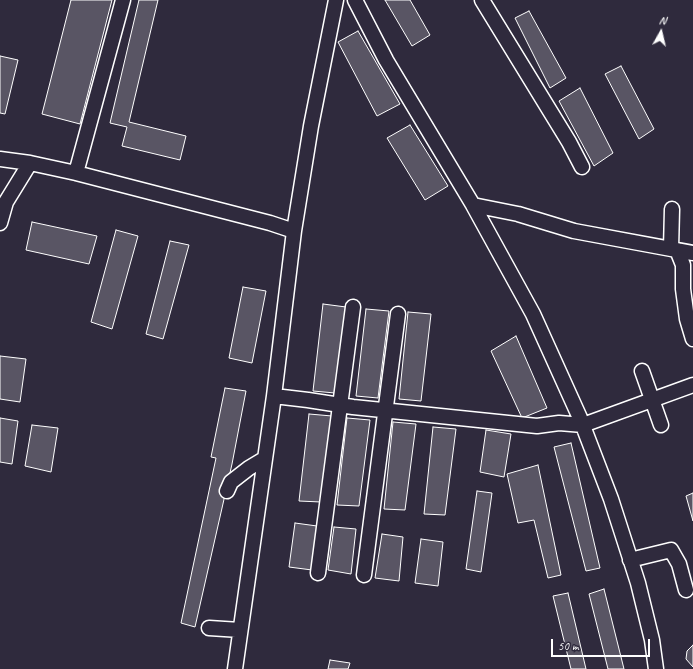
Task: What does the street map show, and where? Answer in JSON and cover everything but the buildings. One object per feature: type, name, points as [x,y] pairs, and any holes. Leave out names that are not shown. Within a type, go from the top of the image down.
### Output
[{"type":"street","points":[[76,173],[123,0]]},
{"type":"street","points":[[235,669],[274,396],[294,231],[311,126],[336,0]]},
{"type":"street","points":[[355,0],[386,60],[473,205],[533,314],[583,425],[611,500],[638,583],[652,640],[656,669]]},
{"type":"street","points":[[482,0],[565,135],[582,167]]},
{"type":"street","points":[[0,159],[30,163],[76,173],[263,221],[294,231]]},
{"type":"street","points":[[0,223],[6,202],[30,163]]},
{"type":"street","points":[[473,205],[518,214],[574,231],[693,253]]},
{"type":"street","points":[[672,209],[674,249],[683,265],[684,297],[687,319],[693,339]]},
{"type":"street","points":[[318,573],[353,307]]},
{"type":"street","points":[[364,575],[398,314]]},
{"type":"street","points":[[642,371],[661,426]]},
{"type":"street","points":[[274,396],[341,405],[537,426],[559,423],[583,425],[693,385]]},
{"type":"street","points":[[227,491],[231,482],[264,459]]},
{"type":"street","points":[[630,560],[671,550],[679,564],[686,590]]},
{"type":"street","points":[[209,628],[240,630]]}]
